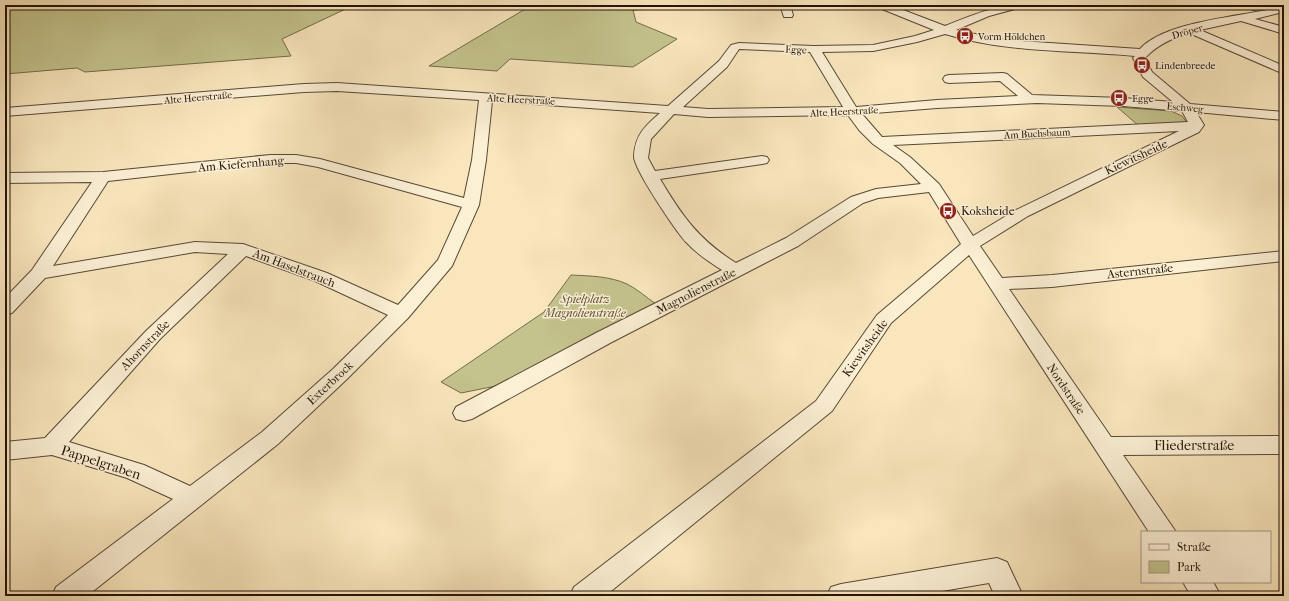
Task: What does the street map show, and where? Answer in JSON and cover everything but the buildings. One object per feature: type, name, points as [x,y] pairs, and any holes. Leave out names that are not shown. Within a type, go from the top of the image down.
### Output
[{"type":"street","points":[[881,5],[946,30],[984,40],[1024,45],[1142,53],[1139,58],[1147,74],[1186,107],[1196,126]]},
{"type":"street","points":[[946,30],[984,14],[1018,5]]},
{"type":"street","name":"Dröper","points":[[1142,53],[1151,45],[1172,34],[1189,29],[1245,19],[1279,10],[1282,5]]},
{"type":"street","points":[[1245,19],[1284,31]]},
{"type":"street","points":[[1189,29],[1284,70]]},
{"type":"street","name":"Egge","points":[[671,111],[723,64],[735,47],[814,49],[873,48],[946,30]]},
{"type":"street","points":[[814,49],[842,97],[864,127],[878,141],[905,160],[933,187],[970,245]]},
{"type":"street","points":[[949,79],[1003,77],[1033,99]]},
{"type":"street","name":"Alte Heerstraße","points":[[8,114],[304,88],[344,88],[590,103],[671,111],[751,114],[853,111],[937,104],[1033,99]]},
{"type":"street","name":"Exterbrock","points":[[66,596],[270,438],[340,374],[401,314],[446,262],[471,205],[480,160],[486,97]]},
{"type":"street","name":"Eschweg","points":[[1033,99],[1106,101],[1284,116]]},
{"type":"street","points":[[671,111],[657,123],[644,138],[641,158],[668,206],[692,238],[710,255],[736,271]]},
{"type":"street","name":"Am Buchsbaum","points":[[878,141],[1196,126]]},
{"type":"street","name":"Kiewitsheide","points":[[584,596],[824,406],[884,319],[970,245],[1022,213],[1085,181],[1184,135],[1196,126]]},
{"type":"street","name":"Am Kiefernhang","points":[[5,178],[103,177],[270,159],[296,159],[320,163],[471,205]]},
{"type":"street","points":[[650,176],[762,160]]},
{"type":"street","points":[[5,309],[40,274],[103,177]]},
{"type":"street","name":"Magnolienstraße","points":[[464,413],[603,338],[792,242],[857,200],[876,194],[933,187]]},
{"type":"street","name":"Nordstraße","points":[[970,245],[1162,531]]},
{"type":"street","name":"Am Haselstrauch","points":[[40,274],[195,247],[243,249],[279,260],[321,277],[401,314]]},
{"type":"street","name":"Ahornstraße","points":[[52,446],[153,335],[243,249]]},
{"type":"street","name":"Asternstraße","points":[[996,284],[1052,281],[1284,256]]},
{"type":"street","name":"Fliederstraße","points":[[1105,446],[1284,445]]},
{"type":"street","name":"Pappelgraben","points":[[5,451],[52,446],[135,471],[193,498]]},
{"type":"street","points":[[841,596],[997,570],[1008,596]]},
{"type":"street","points":[[1199,583],[1207,596]]},
{"type":"green space","points":[[5,5],[354,5],[282,39],[291,56],[85,72],[77,68],[5,74]]},
{"type":"green space","points":[[532,5],[648,5],[650,9],[633,10],[636,22],[677,39],[633,67],[510,59],[497,71],[429,66]]},
{"type":"green space","points":[[1234,5],[1277,5],[1276,7],[1259,12]]},
{"type":"green space","points":[[1117,107],[1171,111],[1182,116],[1187,123],[1139,126]]},
{"type":"green space","name":"Spielplatz Magnolienstraße","points":[[571,275],[599,277],[620,281],[634,288],[656,304],[577,343],[501,385],[461,393],[441,382],[544,312]]},
{"type":"place","name":"Vorm Höldchen","points":[[965,36]]},
{"type":"place","name":"Lindenbreede","points":[[1142,65]]},
{"type":"place","name":"Egge","points":[[1119,98]]},
{"type":"place","name":"Koksheide","points":[[948,211]]}]
